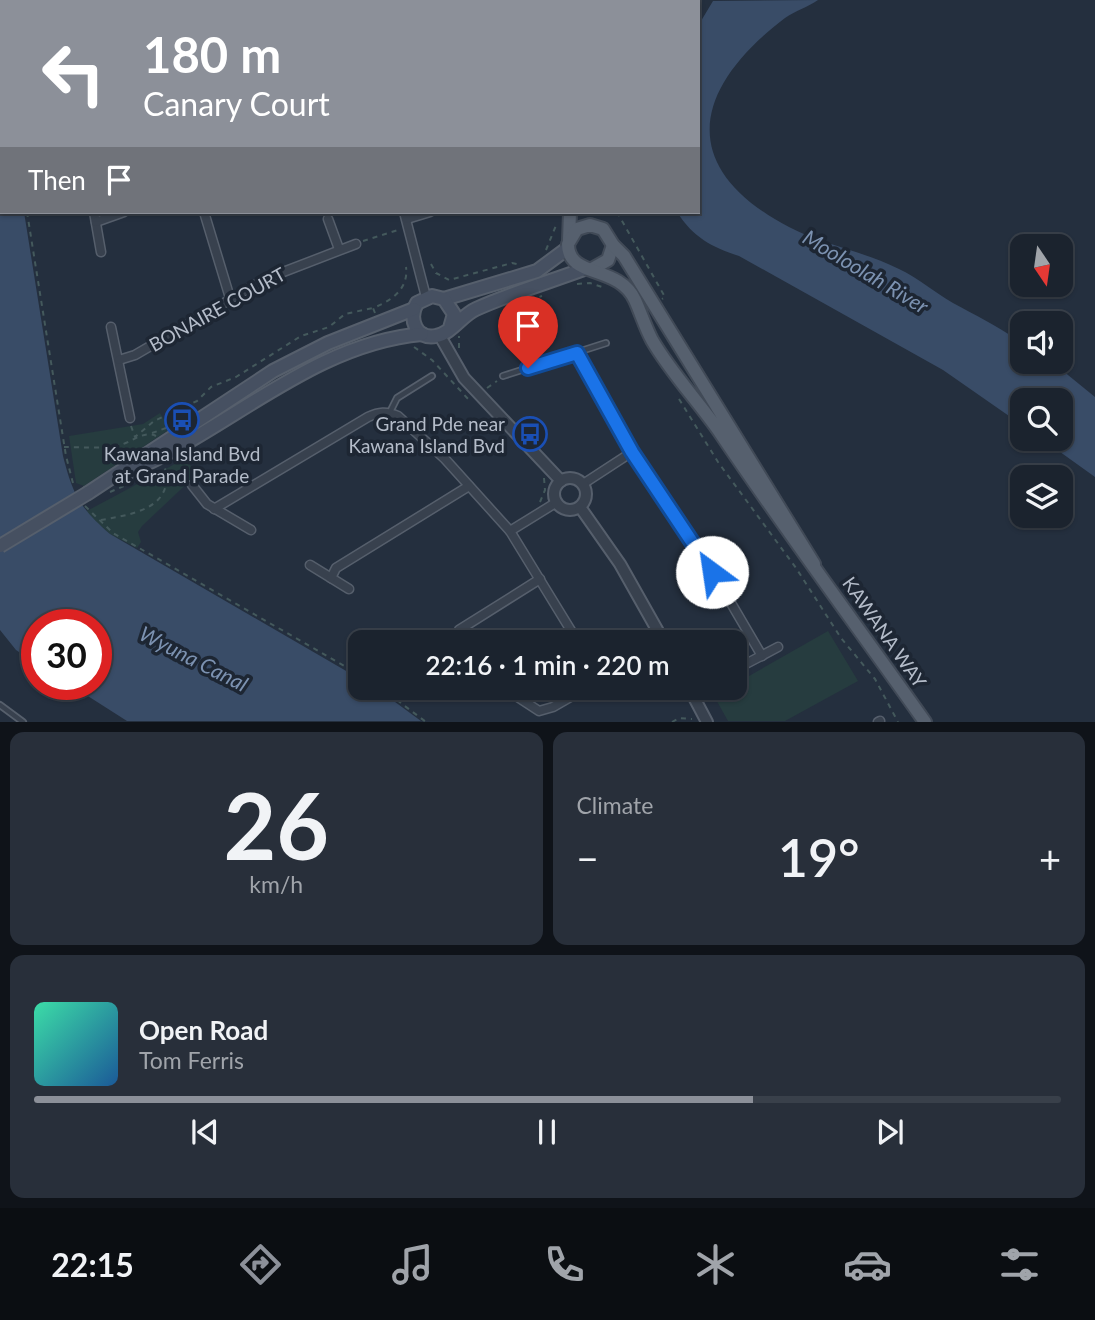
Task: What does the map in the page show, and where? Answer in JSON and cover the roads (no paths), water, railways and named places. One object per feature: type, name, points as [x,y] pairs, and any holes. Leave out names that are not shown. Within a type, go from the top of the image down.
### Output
[{"type":"main road","points":[[593,214],[597,226],[608,234],[613,245],[624,256],[646,289],[675,341],[814,564]]},
{"type":"main road","points":[[564,215],[572,260],[588,269],[606,273],[630,290],[652,339],[665,360],[694,395],[774,512],[814,564]]},
{"type":"main road","points":[[113,477],[156,438],[284,365],[328,343],[414,309],[426,297],[444,299],[537,271],[568,244],[583,226],[597,226]]},
{"type":"main road","points":[[0,546],[113,477],[167,453],[331,359],[383,339],[451,331],[474,309],[608,260],[613,245]]},
{"type":"main road","points":[[444,299],[454,314],[451,331]]},
{"type":"main road","points":[[414,309],[414,323],[422,334]]},
{"type":"main road","name":"KAWANA WAY","points":[[814,564],[925,722]]},
{"type":"street","points":[[94,214],[101,253]]},
{"type":"street","points":[[96,222],[118,214]]},
{"type":"street","points":[[205,214],[230,298]]},
{"type":"street","points":[[328,219],[339,249]]},
{"type":"street","points":[[407,219],[426,297]]},
{"type":"street","name":"BONAIRE COURT","points":[[119,360],[135,355],[265,279],[356,244]]},
{"type":"street","points":[[111,327],[130,418]]},
{"type":"street","points":[[451,331],[454,363],[561,481]]},
{"type":"street","points":[[577,353],[632,452],[695,542],[762,656]]},
{"type":"street","points":[[214,509],[368,417],[379,412],[390,412],[398,416],[445,459],[510,531],[571,630]]},
{"type":"street","points":[[583,484],[632,452]]},
{"type":"street","points":[[575,479],[583,484],[586,496],[580,507],[570,510],[557,502],[555,493],[561,481],[575,479]]},
{"type":"street","points":[[192,485],[201,499],[214,509],[251,530]]},
{"type":"street","points":[[331,578],[335,568],[470,486]]},
{"type":"street","points":[[510,531],[557,502]]},
{"type":"street","points":[[580,507],[620,564],[657,630]]},
{"type":"street","points":[[310,565],[349,589]]},
{"type":"street","points":[[463,630],[466,625],[540,579]]},
{"type":"street","points":[[747,664],[778,648]]},
{"type":"street","points":[[523,700],[539,710],[553,707],[565,700]]},
{"type":"street","points":[[695,700],[707,722]]},
{"type":"lane","points":[[503,376],[606,343]]},
{"type":"lane","points":[[390,412],[397,398],[432,376]]},
{"type":"lane","points":[[0,705],[23,722]]},
{"type":"water","name":"Mooloolah River","points":[[818,0],[785,18],[754,45],[731,72],[716,99],[710,126],[713,153],[727,179],[752,204],[789,227],[899,269],[1010,335],[1010,374],[1067,374],[1095,397],[1095,477],[1059,451],[1073,451],[1073,388],[1010,388],[1010,417],[943,370],[739,256],[703,240],[690,228],[679,214],[700,214],[700,23],[713,1]]},
{"type":"water","name":"Wyuna Canal","points":[[0,214],[24,214],[63,456],[70,481],[91,516],[110,534],[348,672],[348,700],[392,700],[421,721],[127,721],[94,700],[112,700],[112,609],[21,609],[21,653],[0,630]]},
{"type":"place","name":"Kawana Island Bvd at Grand Parade","points":[[182,420]]},
{"type":"place","name":"Grand Pde near Kawana Island Bvd","points":[[530,434]]}]
